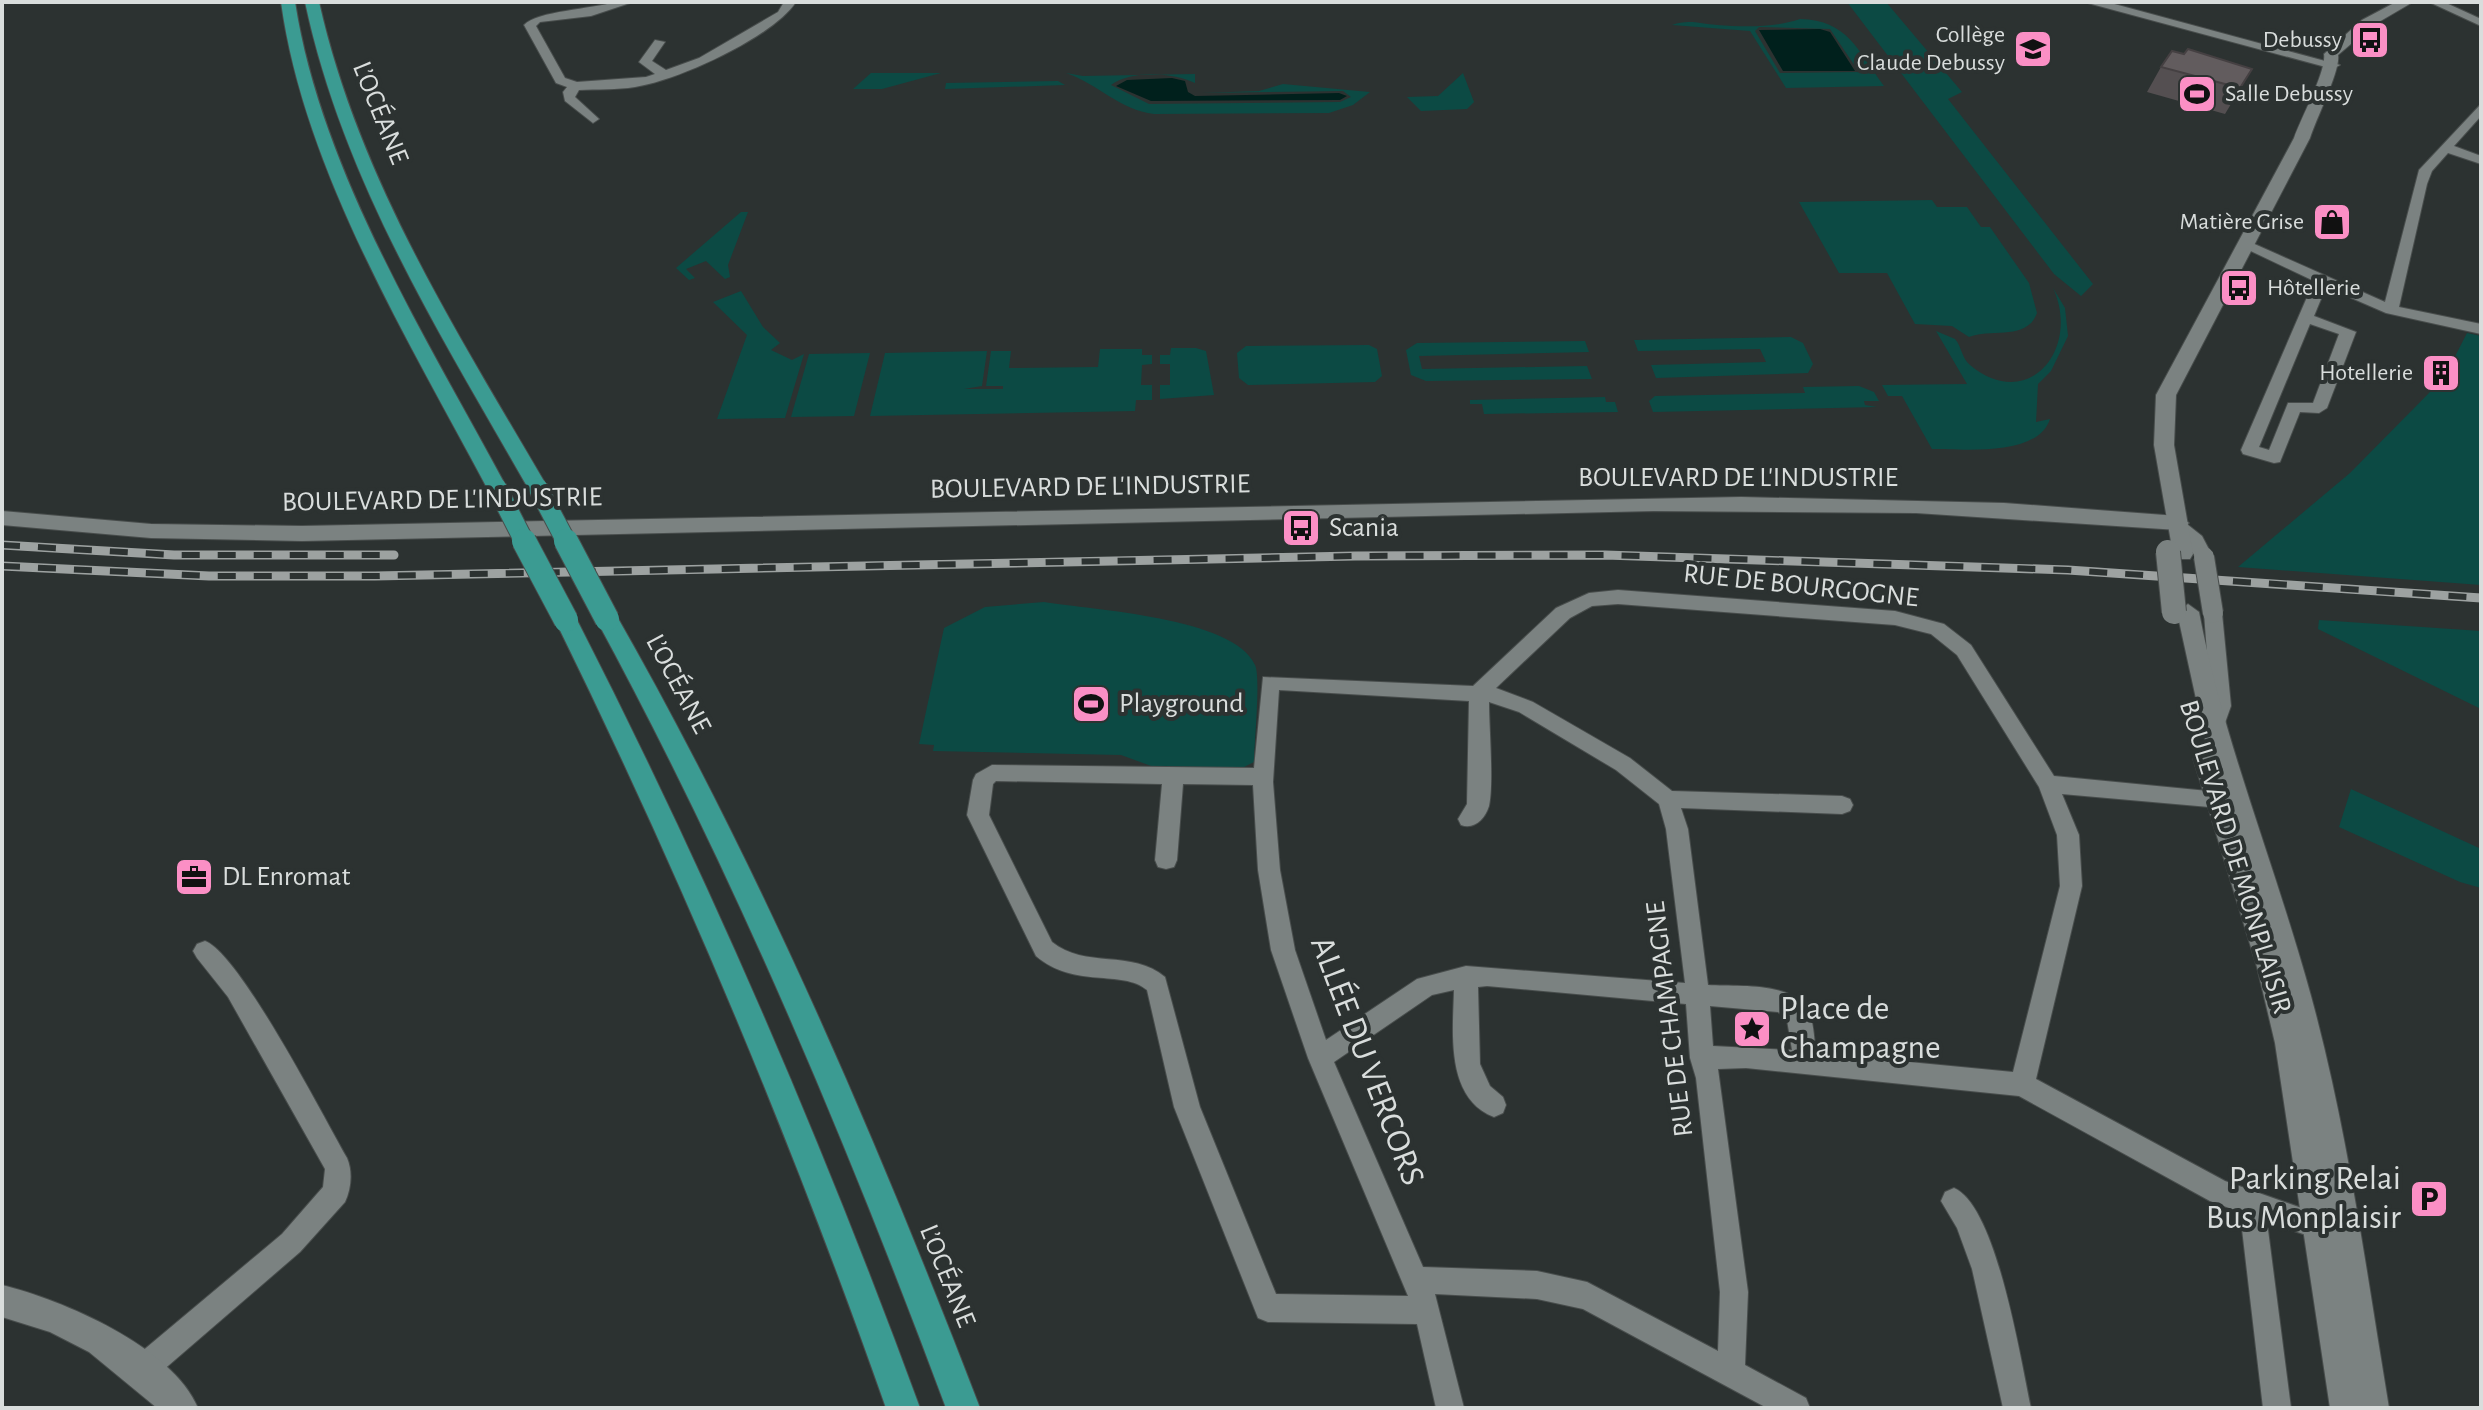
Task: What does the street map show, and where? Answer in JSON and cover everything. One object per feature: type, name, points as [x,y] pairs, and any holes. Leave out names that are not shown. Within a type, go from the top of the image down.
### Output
[{"type":"highway","name":"L’OCÉANE","points":[[288,2],[297,55],[318,122],[354,208],[409,322],[566,620],[685,863],[774,1070],[903,1408]]},
{"type":"highway","name":"L’OCÉANE","points":[[312,2],[326,64],[354,142],[436,306],[538,488],[708,811],[788,980],[922,1297],[963,1408]]},
{"type":"main road","name":"BOULEVARD DE MONPLAISIR","points":[[2347,1408],[2316,1073],[2286,957],[2185,688],[2181,612],[2185,554],[2170,522],[2162,424],[2166,395],[2302,138],[2313,104],[2333,65],[2331,54],[2348,36],[2406,2]]},
{"type":"main road","name":"BOULEVARD DE MONPLAISIR","points":[[2333,65],[2344,64],[2376,26],[2422,2]]},
{"type":"main road","points":[[2101,3],[2333,65]]},
{"type":"main road","name":"BOULEVARD DE L'INDUSTRIE","points":[[2,518],[121,529],[300,531],[1358,509],[1772,504],[1913,506],[2170,522]]},
{"type":"main road","name":"BOULEVARD DE MONPLAISIR","points":[[2181,612],[2228,800]]},
{"type":"main road","name":"BOULEVARD DE MONPLAISIR","points":[[2331,1231],[2372,1408]]},
{"type":"main road","points":[[2,1301],[54,1316],[142,1367],[181,1408]]},
{"type":"street","points":[[622,3],[591,13],[558,15],[531,22],[560,80],[576,86],[634,84],[665,75],[711,57],[782,14],[790,2]]},
{"type":"street","points":[[2435,2],[2481,23]]},
{"type":"street","points":[[659,42],[645,62],[665,75]]},
{"type":"street","points":[[576,86],[569,92],[569,98],[593,119]]},
{"type":"street","points":[[2391,310],[2420,184],[2426,170],[2481,108]]},
{"type":"street","points":[[2446,148],[2481,160]]},
{"type":"street","points":[[2245,245],[2391,310],[2481,329]]},
{"type":"street","points":[[2306,318],[2348,332],[2319,408],[2294,407],[2274,458],[2249,450],[2321,281]]},
{"type":"street","name":"BOULEVARD DE MONPLAISIR","points":[[2185,554],[2213,613],[2221,706],[2213,731]]},
{"type":"street","name":"RUE DE BOURGOGNE","points":[[1479,692],[1563,613],[1603,598],[1919,622],[1937,629],[1964,650],[2048,784],[2068,835],[2071,886],[2022,1085]]},
{"type":"street","name":"ALLÉE DU VERCORS","points":[[1450,1408],[1428,1310],[1320,1058],[1283,950],[1269,870],[1263,777],[1270,682],[1479,692]]},
{"type":"street","points":[[1469,819],[1478,806],[1479,692],[1526,707],[1623,764],[1668,799],[1842,805]]},
{"type":"street","points":[[1263,777],[1184,773],[1173,778],[992,773],[983,780],[978,815],[1044,949],[1060,962],[1094,970],[1142,974],[1157,984],[1187,1107],[1268,1308],[1428,1310]]},
{"type":"street","points":[[1166,860],[1173,778]]},
{"type":"street","points":[[2048,784],[2228,800]]},
{"type":"street","name":"RUE DE CHAMPAGNE","points":[[1668,799],[1677,829],[1695,963],[1694,992],[1702,1058],[1708,1078],[1734,1292],[1731,1372]]},
{"type":"street","points":[[142,1367],[291,1243],[336,1193],[338,1167],[236,989],[205,951]]},
{"type":"street","points":[[1320,1058],[1425,986],[1466,976],[1694,992],[1789,1004],[1798,1015],[1806,1063]]},
{"type":"street","points":[[1466,976],[1469,1073],[1475,1089],[1494,1105]]},
{"type":"street","points":[[1702,1058],[1746,1057],[2022,1085],[2219,1192],[2331,1231]]},
{"type":"street","points":[[1954,1201],[1963,1210],[1977,1241],[2017,1408]]},
{"type":"street","points":[[2252,1205],[2277,1408]]},
{"type":"street","points":[[1415,1280],[1562,1289],[1612,1306],[1796,1408]]},
{"type":"shaded area","points":[[1847,2],[1886,2],[1962,92],[1948,99],[2093,284],[2081,296],[2054,274]]},
{"type":"shaded area","points":[[1800,19],[1830,25],[1841,31],[1859,50],[1884,86],[1786,88],[1750,31],[1672,25],[1689,22],[1758,26]],"holes":[[[1759,27],[1830,29],[1859,72],[1780,73],[1755,31]]]},
{"type":"shaded area","points":[[1820,29],[1830,32],[1855,71],[1783,71],[1759,30]]},
{"type":"shaded area","points":[[871,73],[941,73],[882,89],[853,89]]},
{"type":"shaded area","points":[[1066,73],[1083,76],[1140,75],[1111,85],[1149,104],[1340,102],[1351,97],[1343,91],[1202,93],[1259,91],[1283,84],[1370,92],[1353,105],[1329,113],[1154,114],[1130,107]]},
{"type":"shaded area","points":[[1463,73],[1474,102],[1467,109],[1421,111],[1407,97],[1438,96]]},
{"type":"shaded area","points":[[1195,74],[1195,83],[1177,77],[1160,75]]},
{"type":"shaded area","points":[[1172,78],[1185,81],[1188,92],[1195,96],[1339,93],[1347,96],[1340,100],[1151,101],[1116,86],[1127,80]]},
{"type":"shaded area","points":[[1058,81],[1065,85],[945,89],[946,83]]},
{"type":"shaded area","points":[[1932,200],[1937,207],[1967,207],[1981,227],[1990,227],[2029,283],[2037,313],[2032,322],[2017,331],[1969,337],[1952,326],[1915,324],[1887,273],[1839,273],[1799,202]]},
{"type":"shaded area","points":[[741,212],[748,212],[728,265],[730,277],[725,279],[706,261],[686,269],[695,278],[689,280],[676,268]]},
{"type":"shaded area","points":[[2053,288],[2065,308],[2068,336],[2051,371],[2038,384],[2036,422],[2050,419],[2043,431],[2031,440],[1998,448],[1932,449],[1902,396],[1888,396],[1882,385],[1967,384],[1936,331],[1955,339],[1967,362],[1992,378],[2012,382],[2030,378],[2044,367],[2055,352],[2060,332],[2060,311]]},
{"type":"shaded area","points":[[741,291],[763,327],[780,343],[771,350],[792,360],[804,354],[785,418],[717,419],[747,335],[713,302]]},
{"type":"shaded area","points":[[2467,333],[2481,336],[2481,585],[2238,567],[2350,473],[2428,394],[2445,376]]},
{"type":"shaded area","points":[[1791,337],[1803,343],[1813,364],[1808,373],[1656,378],[1651,365],[1766,362],[1760,349],[1638,351],[1634,340]]},
{"type":"shaded area","points":[[1585,341],[1589,352],[1419,356],[1422,369],[1587,366],[1592,379],[1426,381],[1411,375],[1406,350],[1417,343]]},
{"type":"shaded area","points":[[1369,345],[1377,349],[1382,376],[1375,382],[1248,385],[1239,378],[1237,353],[1246,346]]},
{"type":"shaded area","points":[[1171,348],[1206,351],[1214,395],[1160,399],[1160,385],[1170,385],[1170,364],[1160,364],[1160,355],[1170,355]]},
{"type":"shaded area","points":[[1100,349],[1142,349],[1142,355],[1152,355],[1152,364],[1142,365],[1141,385],[1152,385],[1152,400],[1136,400],[1135,411],[870,416],[885,353],[987,351],[982,386],[964,389],[1003,389],[1003,386],[986,386],[991,351],[1011,351],[1009,368],[1098,367]]},
{"type":"shaded area","points":[[870,353],[854,416],[791,417],[809,354]]},
{"type":"shaded area","points":[[1859,386],[1874,392],[1879,401],[1864,401],[1865,405],[1877,407],[1653,412],[1649,401],[1655,396],[1805,393],[1803,387]]},
{"type":"shaded area","points":[[1605,397],[1606,402],[1615,402],[1618,412],[1484,414],[1482,404],[1470,404],[1470,400]]},
{"type":"shaded area","name":"Playground","points":[[1044,602],[1160,618],[1220,636],[1242,649],[1257,672],[1254,762],[1240,769],[1154,767],[1121,755],[933,751],[934,745],[919,744],[944,628],[985,607]]},
{"type":"shaded area","points":[[2319,620],[2481,631],[2481,709],[2318,629]]},
{"type":"shaded area","points":[[2351,789],[2479,848],[2481,888],[2460,882],[2339,827]]},
{"type":"building","points":[[2188,49],[2252,69],[2240,88],[2161,67],[2172,51],[2184,54]]},
{"type":"railway","points":[[2,545],[174,555],[394,555]]},
{"type":"railway","points":[[2,566],[209,576],[375,576],[1355,556],[1605,555],[2068,570],[2481,598]]},
{"type":"place","name":"Debussy","points":[[2370,40]]},
{"type":"place","name":"Collège Claude Debussy","points":[[2033,49]]},
{"type":"place","name":"Salle Debussy","points":[[2197,94]]},
{"type":"place","name":"Matière Grise","points":[[2332,222]]},
{"type":"place","name":"Hôtellerie","points":[[2239,288]]},
{"type":"place","name":"Hotellerie","points":[[2441,373]]},
{"type":"place","name":"Scania","points":[[1301,528]]},
{"type":"place","name":"Playground","points":[[1091,704]]},
{"type":"place","name":"DL Enromat","points":[[194,877]]},
{"type":"place","name":"Place de Champagne","points":[[1752,1029]]},
{"type":"place","name":"Parking Relai Bus Monplaisir","points":[[2429,1199]]}]
